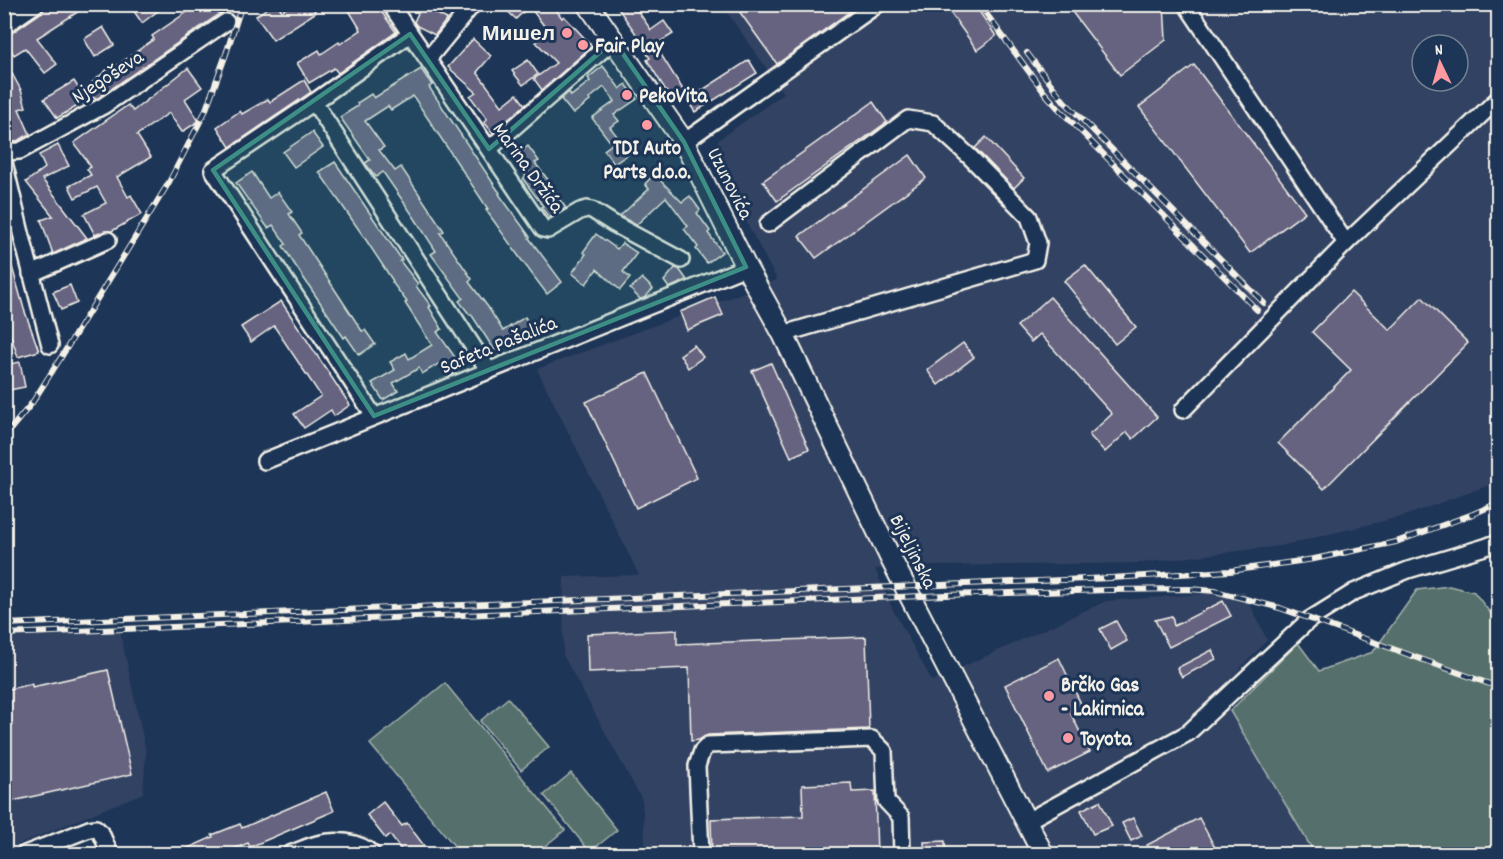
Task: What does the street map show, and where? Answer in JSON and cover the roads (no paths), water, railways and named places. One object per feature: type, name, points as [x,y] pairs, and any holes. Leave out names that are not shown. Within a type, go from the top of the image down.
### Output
[{"type":"main road","name":"Uzunovića","points":[[588,4],[684,142],[746,267]]},
{"type":"main road","name":"Bijeljinska","points":[[746,267],[783,334],[891,559],[1043,855]]},
{"type":"street","points":[[4,26],[36,4]]},
{"type":"street","name":"Marina Držića","points":[[390,4],[543,228],[548,230],[580,211],[592,210],[681,260]]},
{"type":"street","points":[[428,59],[473,4]]},
{"type":"street","points":[[684,142],[879,4]]},
{"type":"street","points":[[1186,4],[1346,243]]},
{"type":"street","name":"Njegoševa","points":[[4,152],[21,150],[103,106],[226,22]]},
{"type":"street","points":[[374,416],[213,170],[410,34]]},
{"type":"street","points":[[489,149],[614,41]]},
{"type":"street","points":[[314,102],[489,371]]},
{"type":"street","points":[[1183,410],[1346,243],[1498,102]]},
{"type":"street","points":[[768,224],[908,119],[933,123],[940,129],[1029,217],[1038,243],[1035,260],[783,334]]},
{"type":"street","points":[[4,162],[50,345]]},
{"type":"street","points":[[31,273],[108,240]]},
{"type":"street","name":"Safeta Pašalića","points":[[265,461],[746,267]]},
{"type":"street","points":[[1027,821],[1188,733],[1309,620],[1354,592],[1408,570],[1498,542]]},
{"type":"street","points":[[701,855],[697,766],[702,751],[708,745],[872,739],[884,751],[886,801],[901,817],[902,855]]},
{"type":"street","points":[[25,855],[88,829],[96,828],[101,833],[110,855]]},
{"type":"street","points":[[290,855],[318,843],[337,841],[353,843],[368,850],[372,855]]},
{"type":"railway","points":[[4,437],[32,403],[168,184],[205,112],[242,4]]},
{"type":"railway","points":[[979,4],[1058,108],[1257,310]]},
{"type":"railway","points":[[1027,53],[1064,101],[1264,303]]},
{"type":"railway","points":[[4,624],[1111,578],[1230,571],[1314,559],[1396,542],[1498,503]]},
{"type":"railway","points":[[4,634],[946,595],[1189,589],[1215,591],[1280,608],[1498,687]]},
{"type":"place","name":"Мишел","points":[[567,33]]},
{"type":"place","name":"Fair Play","points":[[583,45]]},
{"type":"place","name":"PekoVita","points":[[627,95]]},
{"type":"place","name":"TDI Auto Parts d.o.o.","points":[[647,125]]},
{"type":"place","name":"Brčko Gas - Lakirnica","points":[[1049,696]]},
{"type":"place","name":"Toyota","points":[[1068,738]]}]
